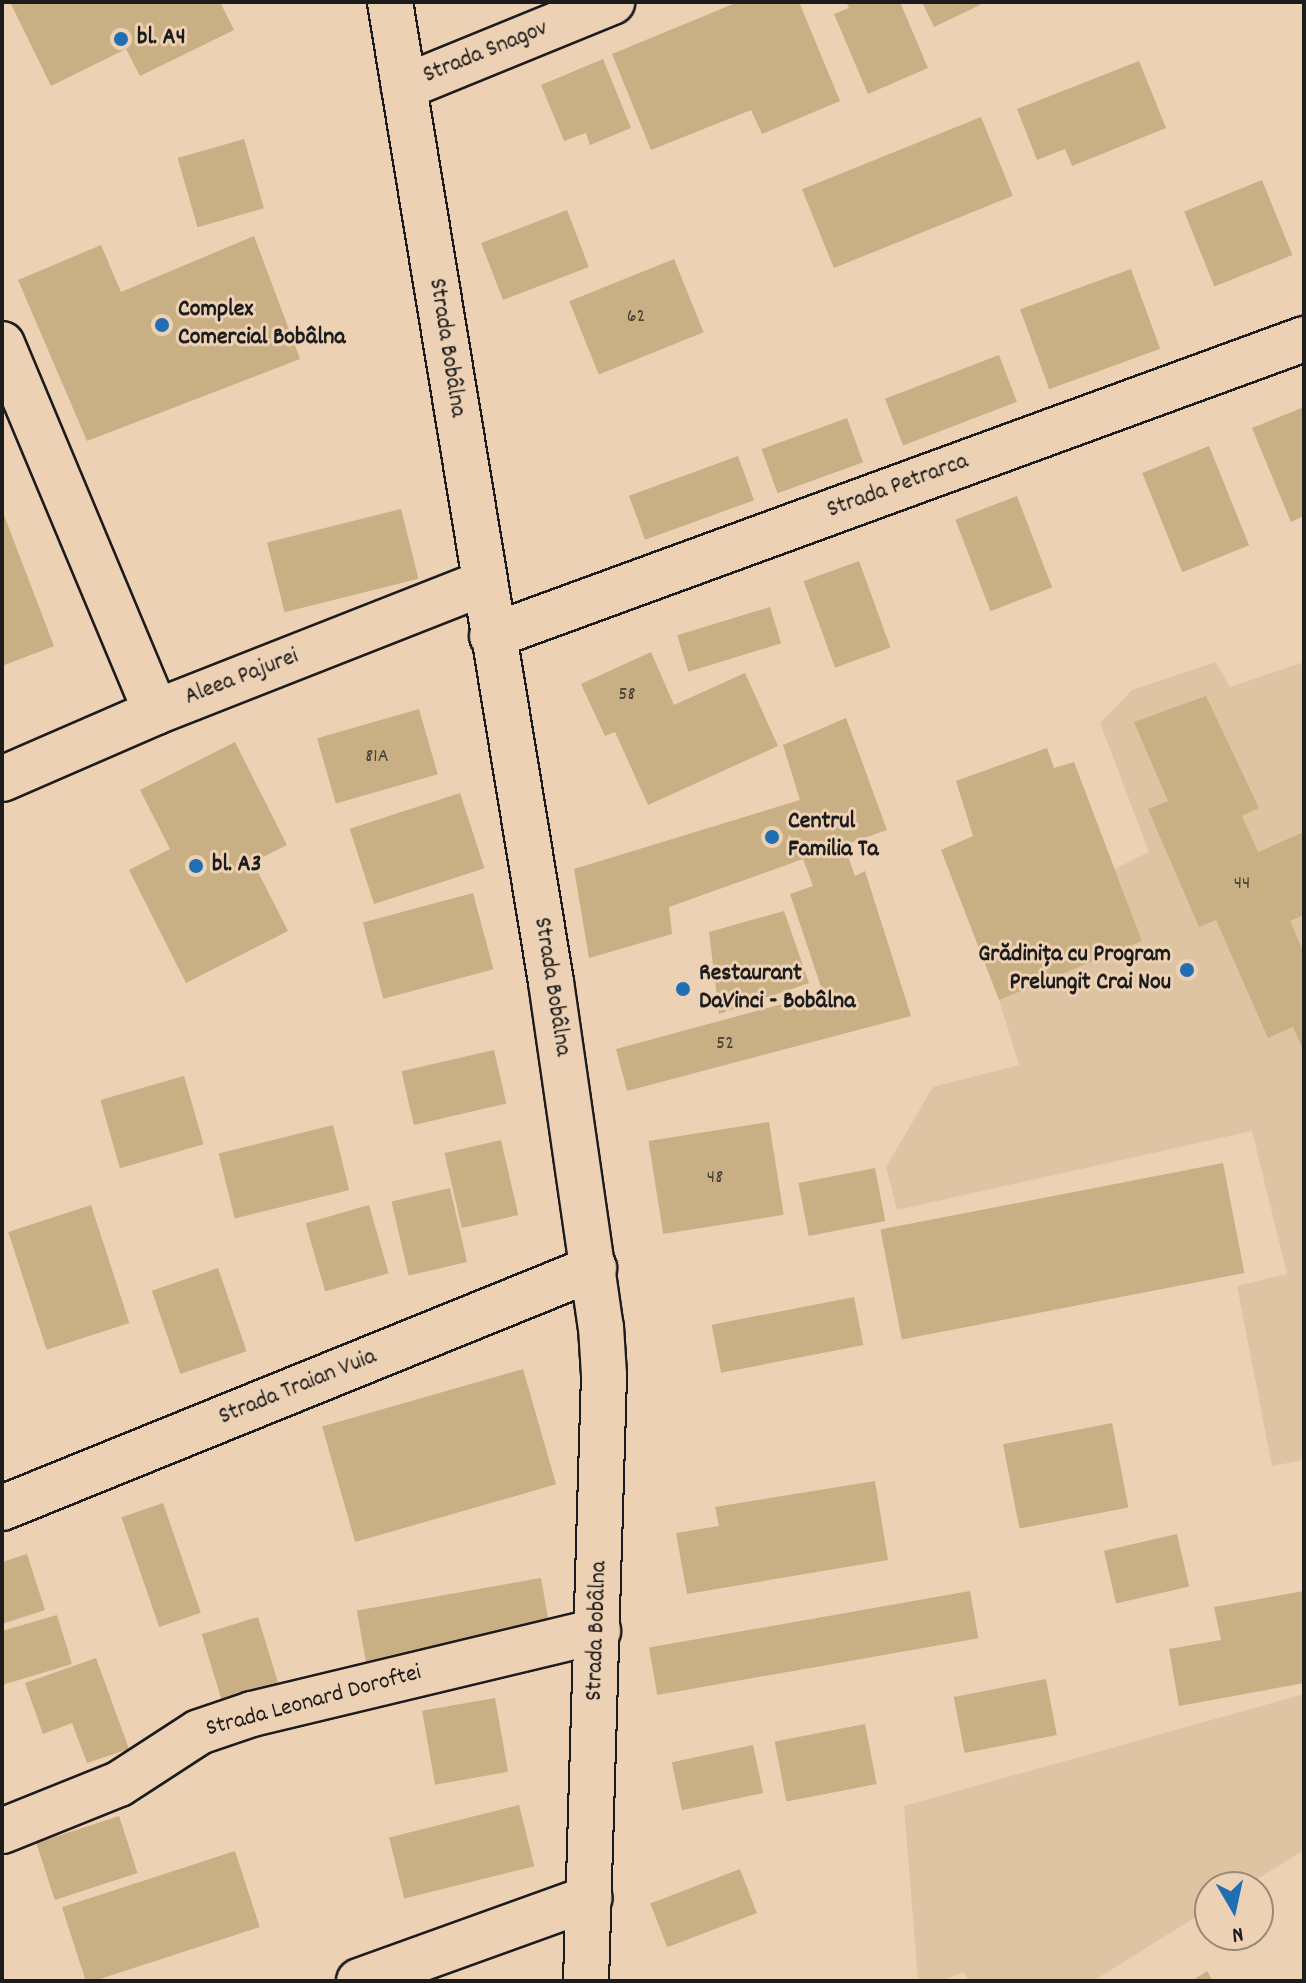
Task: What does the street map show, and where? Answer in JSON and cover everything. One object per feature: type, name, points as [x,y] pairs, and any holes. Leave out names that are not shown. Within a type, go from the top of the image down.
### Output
[{"type":"street","name":"Strada Bobâlna","points":[[390,2],[594,1268],[604,1375],[586,1981]]},
{"type":"street","name":"Strada Snagov","points":[[404,87],[612,2]]},
{"type":"street","name":"Strada Petrarca","points":[[492,636],[1304,339]]},
{"type":"street","points":[[2,344],[156,712]]},
{"type":"street","name":"Aleea Pajurei","points":[[2,779],[156,712],[484,583]]},
{"type":"street","name":"Strada Traian Vuia","points":[[2,1508],[594,1268]]},
{"type":"street","name":"Strada Leonard Doroftei","points":[[2,1831],[119,1784],[199,1732],[598,1631]]},
{"type":"street","points":[[359,1981],[589,1898]]},
{"type":"shaded area","name":"Grădinița cu Program Prelungit Crai Nou","points":[[1216,662],[1230,687],[1304,662],[1304,1460],[1272,1466],[1237,1286],[1287,1274],[1252,1131],[897,1210],[886,1167],[933,1087],[1019,1065],[999,1000],[1142,941],[1115,869],[1149,852],[1100,723],[1132,690]]},
{"type":"shaded area","points":[[1304,1694],[1304,1850],[1271,1871],[1194,1871],[1194,1918],[1093,1981],[969,1981],[964,1972],[941,1981],[918,1981],[904,1806]]},
{"type":"building","name":"bl. A4","points":[[10,2],[220,2],[234,30],[140,76],[126,49],[51,86]]},
{"type":"building","points":[[738,2],[799,2],[840,101],[762,134],[751,110],[651,150],[612,54]]},
{"type":"building","points":[[846,2],[900,2],[928,68],[868,94],[834,14],[849,8]]},
{"type":"building","points":[[922,2],[979,2],[980,5],[934,27]]},
{"type":"building","points":[[603,59],[631,128],[590,145],[586,133],[564,141],[541,85]]},
{"type":"building","points":[[1139,61],[1166,128],[1072,166],[1065,149],[1037,160],[1017,109]]},
{"type":"building","points":[[981,117],[1013,196],[834,268],[802,189]]},
{"type":"building","points":[[244,139],[264,208],[198,227],[178,158]]},
{"type":"building","points":[[1262,180],[1292,255],[1214,287],[1184,211]]},
{"type":"building","points":[[567,210],[589,267],[503,300],[481,243]]},
{"type":"building","name":"Complex Comercial Bobâlna","points":[[254,236],[300,359],[87,441],[18,280],[101,245],[121,292]]},
{"type":"building","points":[[674,259],[704,332],[599,375],[569,301]]},
{"type":"building","points":[[1131,269],[1160,349],[1049,389],[1020,309]]},
{"type":"building","points":[[999,355],[1017,402],[903,445],[885,399]]},
{"type":"building","points":[[1304,407],[1304,516],[1291,522],[1252,428]]},
{"type":"building","points":[[847,418],[863,462],[778,493],[761,449]]},
{"type":"building","points":[[1209,446],[1249,545],[1182,572],[1142,473]]},
{"type":"building","points":[[738,456],[754,500],[645,540],[629,496]]},
{"type":"building","points":[[1017,496],[1052,587],[991,611],[955,520]]},
{"type":"building","points":[[401,509],[418,579],[285,612],[267,542]]},
{"type":"building","points":[[2,510],[54,646],[2,666]]},
{"type":"building","points":[[859,561],[890,647],[835,668],[804,581]]},
{"type":"building","points":[[770,607],[781,643],[688,672],[677,635]]},
{"type":"building","points":[[651,652],[674,705],[745,673],[778,746],[648,805],[615,732],[605,736],[581,684]]},
{"type":"building","points":[[1206,696],[1259,808],[1242,816],[1258,852],[1304,832],[1304,915],[1290,921],[1304,953],[1304,1052],[1293,1027],[1268,1038],[1216,920],[1199,927],[1148,809],[1168,801],[1134,722]]},
{"type":"building","points":[[419,709],[438,774],[336,804],[317,738]]},
{"type":"building","points":[[846,718],[887,830],[844,845],[855,876],[865,871],[911,1016],[627,1091],[616,1049],[823,993],[790,894],[813,886],[803,859],[669,907],[672,934],[589,958],[574,869],[800,800],[783,745]]},
{"type":"building","name":"bl. A3","points":[[235,742],[287,845],[253,862],[288,931],[186,983],[129,870],[170,849],[140,790]]},
{"type":"building","points":[[1047,748],[1054,768],[1074,762],[1142,941],[999,1000],[941,850],[973,836],[956,781]]},
{"type":"building","points":[[460,793],[484,868],[374,904],[350,829]]},
{"type":"building","points":[[473,893],[493,969],[383,999],[363,923]]},
{"type":"building","points":[[784,911],[809,983],[719,1014],[709,932]]},
{"type":"building","points":[[494,1050],[506,1104],[414,1125],[401,1071]]},
{"type":"building","points":[[184,1076],[204,1144],[120,1168],[100,1100]]},
{"type":"building","points":[[769,1122],[784,1215],[663,1234],[649,1141]]},
{"type":"building","points":[[333,1125],[349,1190],[235,1219],[219,1154]]},
{"type":"building","points":[[501,1140],[518,1215],[462,1228],[444,1153]]},
{"type":"building","points":[[1223,1163],[1244,1273],[902,1340],[880,1230]]},
{"type":"building","points":[[875,1168],[885,1221],[809,1236],[798,1183]]},
{"type":"building","points":[[450,1188],[467,1262],[409,1276],[392,1201]]},
{"type":"building","points":[[91,1205],[129,1323],[47,1350],[8,1232]]},
{"type":"building","points":[[369,1205],[389,1273],[325,1291],[306,1223]]},
{"type":"building","points":[[218,1268],[247,1351],[180,1374],[152,1291]]},
{"type":"building","points":[[854,1297],[863,1345],[721,1373],[712,1325]]},
{"type":"building","points":[[523,1369],[556,1484],[355,1542],[322,1427]]},
{"type":"building","points":[[1112,1423],[1128,1507],[1019,1529],[1003,1444]]},
{"type":"building","points":[[875,1481],[888,1560],[687,1594],[676,1533],[719,1526],[715,1507]]},
{"type":"building","points":[[163,1503],[201,1613],[159,1627],[121,1517]]},
{"type":"building","points":[[1177,1534],[1189,1587],[1116,1603],[1104,1551]]},
{"type":"building","points":[[27,1554],[45,1610],[2,1624],[2,1562]]},
{"type":"building","points":[[541,1578],[551,1634],[367,1667],[357,1610]]},
{"type":"building","points":[[970,1591],[978,1638],[657,1695],[649,1648]]},
{"type":"building","points":[[1304,1591],[1304,1683],[1179,1706],[1169,1649],[1221,1640],[1214,1607]]},
{"type":"building","points":[[57,1615],[72,1664],[2,1685],[2,1631]]},
{"type":"building","points":[[258,1617],[281,1691],[224,1708],[202,1634]]},
{"type":"building","points":[[96,1658],[129,1749],[87,1763],[72,1723],[43,1734],[25,1683]]},
{"type":"building","points":[[1046,1679],[1057,1735],[965,1753],[954,1697]]},
{"type":"building","points":[[495,1698],[508,1772],[435,1785],[422,1711]]},
{"type":"building","points":[[865,1724],[877,1784],[786,1801],[775,1742]]},
{"type":"building","points":[[753,1745],[763,1793],[682,1810],[672,1762]]},
{"type":"building","points":[[519,1805],[534,1866],[404,1899],[389,1837]]},
{"type":"building","points":[[119,1816],[138,1873],[55,1900],[36,1843]]},
{"type":"building","points":[[235,1851],[260,1927],[86,1981],[62,1907]]},
{"type":"building","points":[[740,1869],[757,1913],[667,1947],[650,1903]]},
{"type":"building","points":[[1207,1971],[1213,1981],[1192,1981]]},
{"type":"place","name":"bl. A4","points":[[121,39]]},
{"type":"place","name":"Complex Comercial Bobâlna","points":[[162,325]]},
{"type":"place","name":"Centrul Familia Ta","points":[[772,837]]},
{"type":"place","name":"bl. A3","points":[[196,866]]},
{"type":"place","name":"Grădinița cu Program Prelungit Crai Nou","points":[[1187,970]]},
{"type":"place","name":"Restaurant DaVinci - Bobâlna","points":[[683,989]]}]
